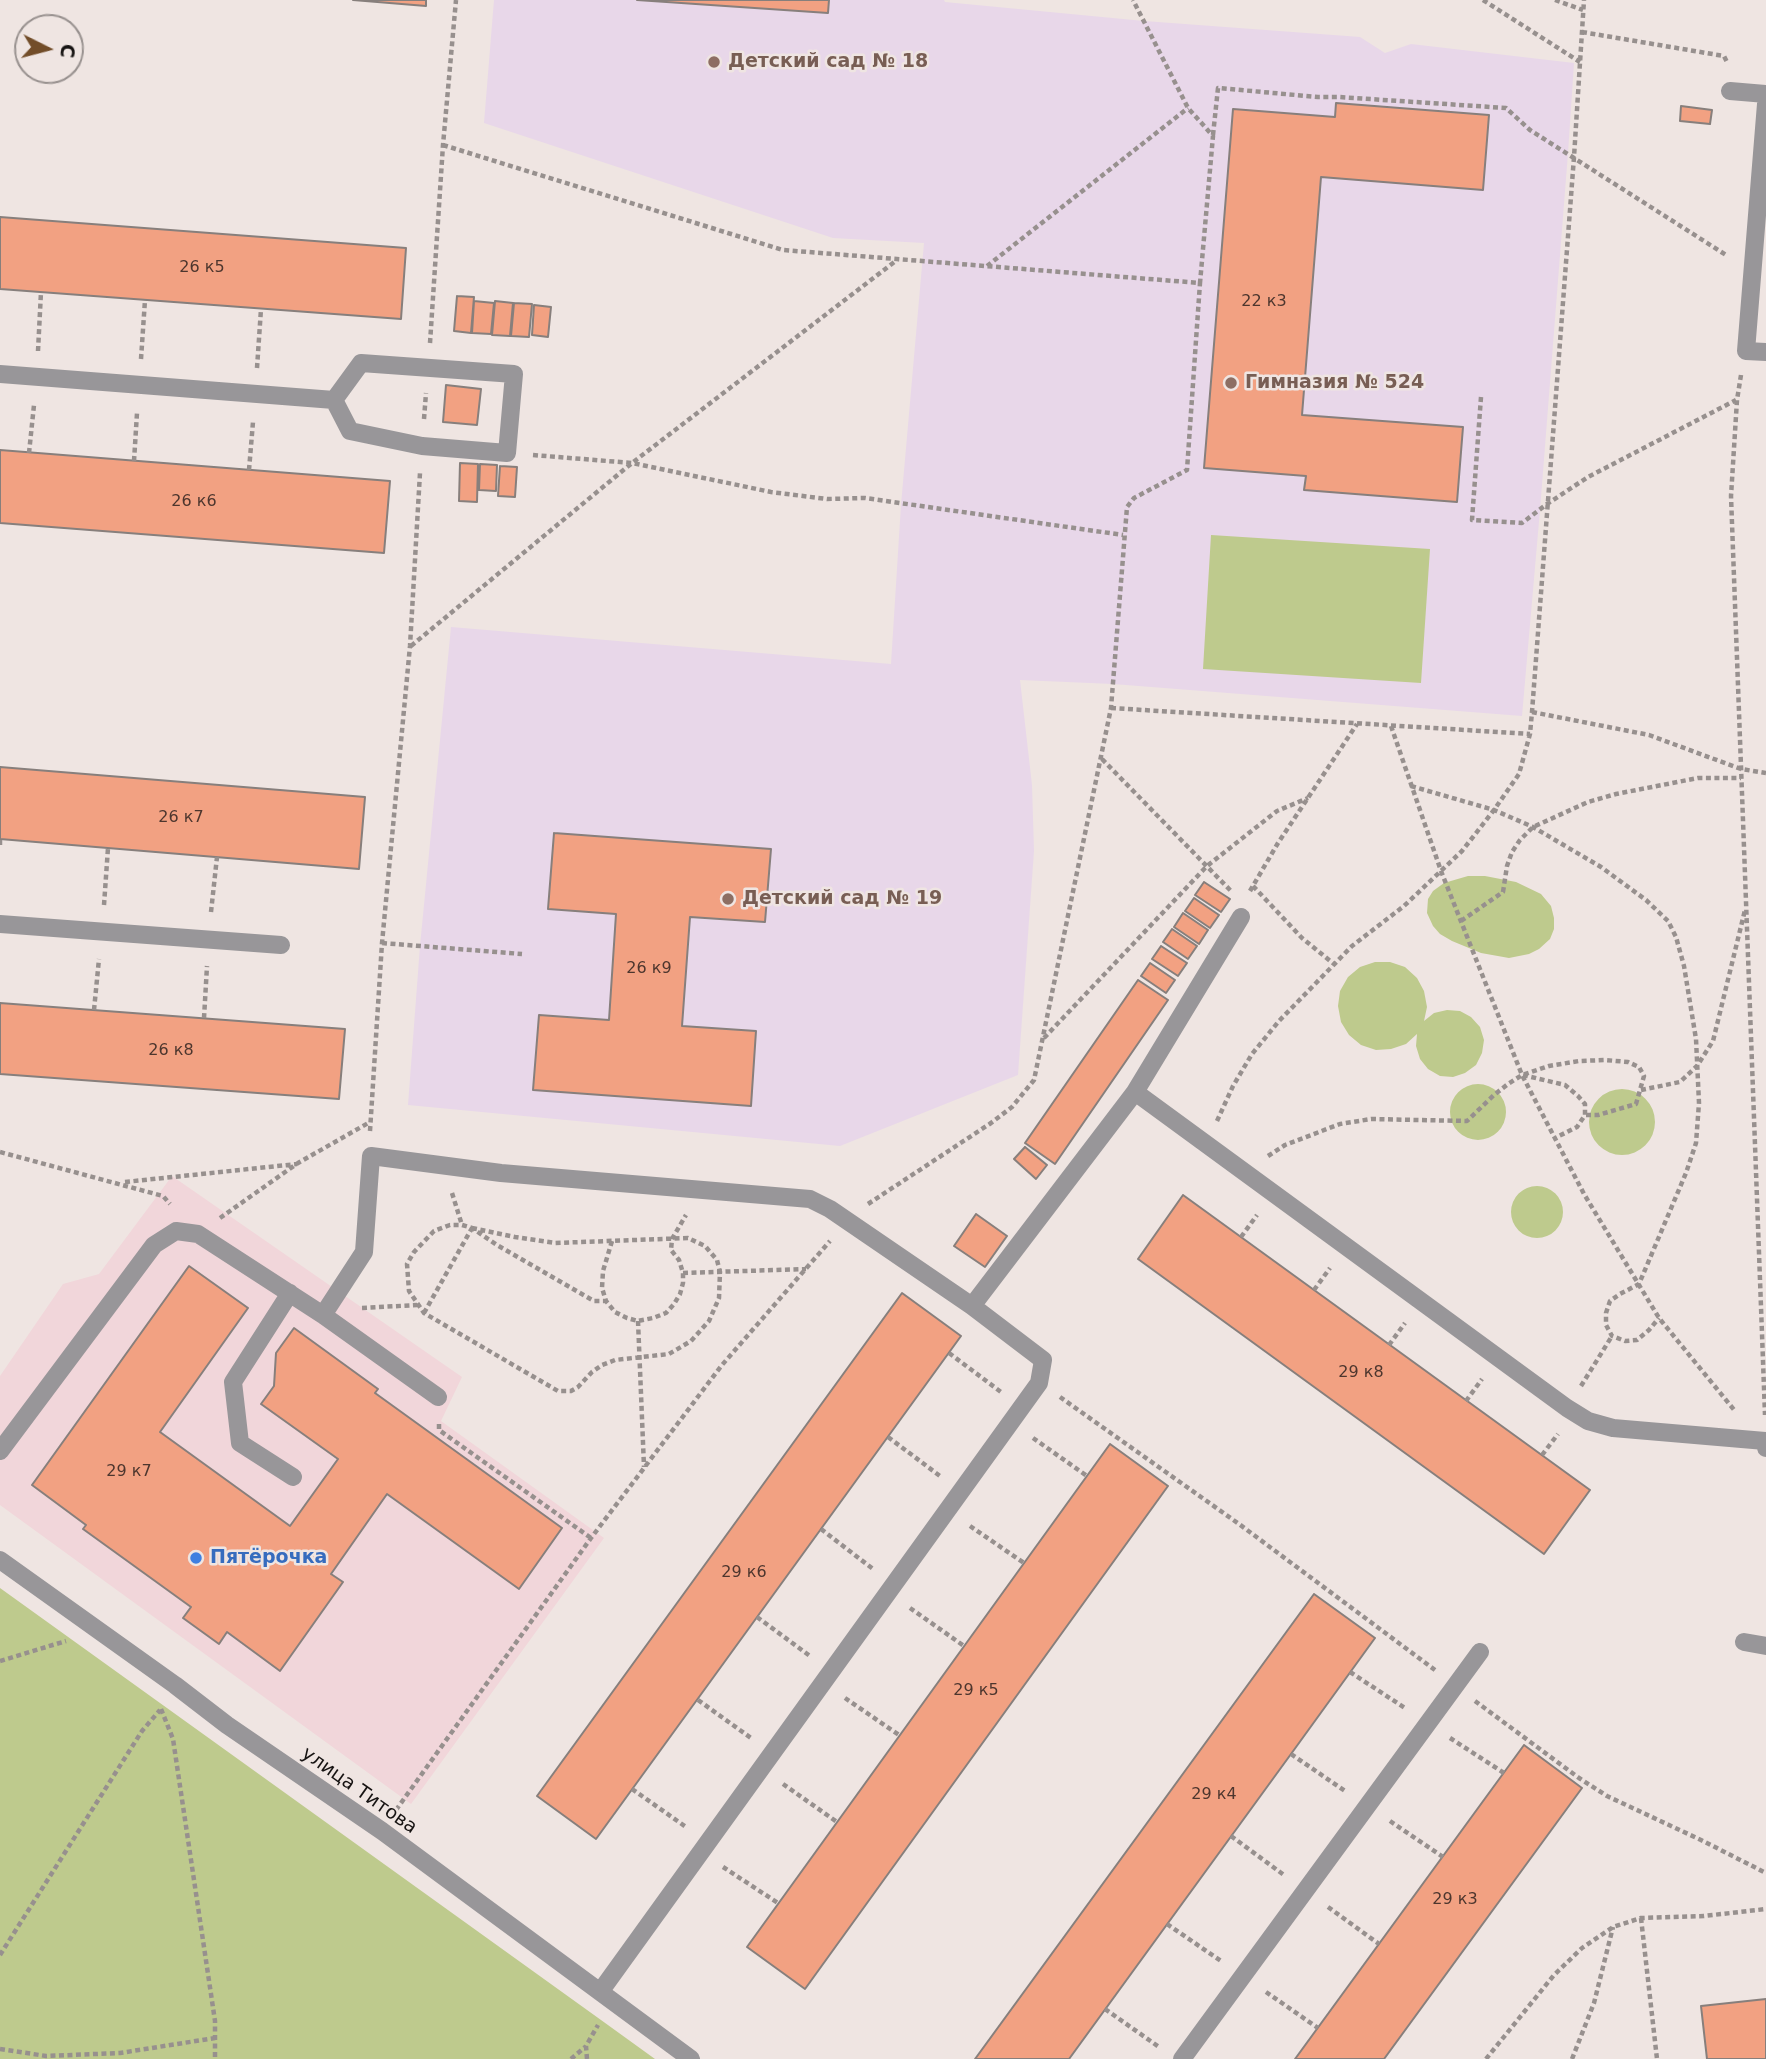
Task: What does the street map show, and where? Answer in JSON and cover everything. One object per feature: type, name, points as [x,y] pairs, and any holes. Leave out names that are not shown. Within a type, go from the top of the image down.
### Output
[{"type":"street","points":[[1737,92],[1766,94]]},
{"type":"street","points":[[1766,104],[1746,351],[1766,352]]},
{"type":"street","points":[[361,363],[514,373],[508,453],[422,446],[350,431],[334,400],[361,363]]},
{"type":"street","points":[[0,374],[334,400]]},
{"type":"street","points":[[972,1306],[1135,1092],[1241,917]]},
{"type":"street","points":[[0,925],[281,945]]},
{"type":"street","points":[[1135,1092],[1588,1421],[1613,1428],[1766,1440],[1766,1448]]},
{"type":"street","points":[[323,1315],[364,1251],[371,1156],[501,1173],[810,1199],[848,1220],[972,1306],[1043,1360],[1039,1383],[600,1992]]},
{"type":"street","points":[[0,1451],[154,1245],[176,1231],[198,1234],[323,1315],[438,1396]]},
{"type":"street","points":[[290,1293],[233,1382],[240,1443],[293,1477]]},
{"type":"street","name":"улица Титова","points":[[0,1560],[227,1725],[382,1831],[691,2059]]},
{"type":"street","points":[[1744,1642],[1766,1646]]},
{"type":"street","points":[[1175,2055],[1480,1652]]},
{"type":"path","points":[[371,1156],[370,1122],[382,943],[410,646],[443,145],[456,0]]},
{"type":"path","points":[[1133,0],[1188,108],[1213,136]]},
{"type":"path","points":[[1483,0],[1580,62]]},
{"type":"path","points":[[1556,0],[1583,10]]},
{"type":"path","points":[[1206,1143],[1233,1086],[1252,1054],[1279,1021],[1352,946],[1404,906],[1441,872],[1476,835],[1519,774],[1530,734],[1532,712],[1584,0]]},
{"type":"path","points":[[1582,33],[1724,55],[1737,92]]},
{"type":"path","points":[[382,1831],[591,1538],[722,1365],[855,1212],[991,1124],[1012,1107],[1034,1080],[1111,708],[1127,507],[1134,498],[1187,470],[1200,283],[1218,89],[1506,108],[1530,130],[1752,272]]},
{"type":"path","points":[[986,267],[1188,108]]},
{"type":"path","points":[[443,145],[783,250],[1200,283]]},
{"type":"path","points":[[410,646],[632,463],[898,259]]},
{"type":"path","points":[[29,453],[37,377],[41,292]]},
{"type":"path","points":[[134,461],[145,300]]},
{"type":"path","points":[[250,470],[261,309]]},
{"type":"path","points":[[1746,351],[1737,400],[1731,496],[1766,1440]]},
{"type":"path","points":[[1481,397],[1472,520],[1522,523],[1588,477],[1737,400]]},
{"type":"path","points":[[508,453],[632,463],[771,492],[827,499],[865,498],[1123,535]]},
{"type":"path","points":[[1111,708],[1530,734]]},
{"type":"path","points":[[1532,712],[1649,735],[1741,769],[1766,773]]},
{"type":"path","points":[[1248,894],[1357,724]]},
{"type":"path","points":[[1391,726],[1441,872],[1522,1075],[1584,1194],[1659,1318],[1743,1421],[1766,1440]]},
{"type":"path","points":[[1102,759],[1233,893]]},
{"type":"path","points":[[1461,921],[1503,892],[1512,852],[1533,827],[1588,802],[1616,794],[1698,778],[1741,778]]},
{"type":"path","points":[[1411,786],[1494,810],[1533,827],[1601,867],[1646,900],[1668,921],[1676,937],[1684,966],[1696,1039],[1699,1103],[1696,1143],[1639,1284],[1610,1301],[1606,1325],[1612,1336],[1625,1341],[1637,1340],[1649,1331],[1659,1318]]},
{"type":"path","points":[[1044,1039],[1207,866],[1277,811],[1308,798]]},
{"type":"path","points":[[0,845],[1,839]]},
{"type":"path","points":[[93,1010],[108,848]]},
{"type":"path","points":[[204,1018],[208,939],[217,857]]},
{"type":"path","points":[[1253,886],[1302,938],[1334,964]]},
{"type":"path","points":[[1641,1090],[1680,1082],[1697,1066],[1713,1041],[1746,903]]},
{"type":"path","points":[[382,943],[522,954]]},
{"type":"path","points":[[1243,1171],[1286,1145],[1340,1124],[1371,1119],[1467,1121],[1494,1095],[1522,1075],[1549,1066],[1605,1060],[1628,1062],[1639,1067],[1644,1076],[1636,1104],[1598,1115],[1584,1115]]},
{"type":"path","points":[[1522,1075],[1565,1085],[1585,1104],[1584,1115],[1577,1127],[1555,1138]]},
{"type":"path","points":[[0,1152],[163,1196],[198,1234],[298,1163],[370,1122]]},
{"type":"path","points":[[121,1183],[298,1163]]},
{"type":"path","points":[[450,1225],[555,1242],[612,1241],[688,1238],[705,1246],[717,1260],[720,1272],[721,1286],[715,1310],[691,1341],[669,1354],[615,1360],[592,1371],[571,1391],[558,1391],[424,1313],[409,1291],[407,1264],[414,1252],[434,1231],[450,1225]]},
{"type":"path","points":[[472,1228],[594,1301],[606,1301]]},
{"type":"path","points":[[424,1313],[472,1228]]},
{"type":"path","points":[[612,1241],[603,1271],[602,1288],[606,1301],[615,1312],[638,1321],[666,1313],[680,1294],[683,1273],[679,1260],[671,1250],[672,1239]]},
{"type":"path","points":[[683,1273],[806,1269]]},
{"type":"path","points":[[369,1306],[417,1305]]},
{"type":"path","points":[[638,1321],[644,1468]]},
{"type":"path","points":[[1578,1391],[1612,1336]]},
{"type":"path","points":[[949,1353],[1021,1407]]},
{"type":"path","points":[[1039,1383],[1240,1524],[1579,1778],[1607,1796],[1766,1872]]},
{"type":"path","points":[[438,1396],[439,1430],[591,1538]]},
{"type":"path","points":[[1011,1422],[1087,1476]]},
{"type":"path","points":[[888,1437],[961,1491]]},
{"type":"path","points":[[947,1510],[1024,1563]]},
{"type":"path","points":[[821,1530],[964,1646]]},
{"type":"path","points":[[757,1617],[899,1735]]},
{"type":"path","points":[[0,1661],[100,1631]]},
{"type":"path","points":[[0,1955],[142,1731],[160,1710],[175,1685]]},
{"type":"path","points":[[698,1700],[771,1754]]},
{"type":"path","points":[[160,1710],[173,1739],[213,2010],[215,2059]]},
{"type":"path","points":[[760,1769],[837,1822]]},
{"type":"path","points":[[632,1789],[778,1903]]},
{"type":"path","points":[[1486,2059],[1554,1975],[1582,1948],[1613,1927],[1642,1918],[1704,1916],[1766,1909]]},
{"type":"path","points":[[1642,1918],[1657,2059]]},
{"type":"path","points":[[1572,2059],[1594,2003],[1613,1927]]},
{"type":"path","points":[[1105,2009],[1175,2055]]},
{"type":"path","points":[[0,2049],[46,2056],[120,2053],[215,2038]]},
{"type":"path","points":[[572,2059],[586,2046]]},
{"type":"shaded area","points":[[494,0],[944,0],[1144,21],[1360,37],[1385,53],[1411,44],[1574,63],[1522,716],[1113,684],[1020,680],[1032,785],[1034,851],[1018,1075],[840,1146],[408,1105],[420,946],[451,627],[891,664],[901,505],[924,243],[833,238],[484,123]]},
{"type":"shaded area","points":[[172,1176],[462,1377],[441,1421],[604,1538],[411,1804],[0,1505],[0,1376],[63,1284],[99,1274]]},
{"type":"green space","points":[[1211,535],[1430,549],[1421,683],[1203,669]]},
{"type":"green space","points":[[1468,876],[1485,876],[1516,882],[1541,894],[1551,906],[1554,918],[1550,939],[1529,954],[1509,958],[1481,953],[1440,934],[1427,913],[1428,899],[1433,891],[1444,883]]},
{"type":"green space","points":[[1375,962],[1390,962],[1405,967],[1417,978],[1424,991],[1427,1007],[1424,1021],[1434,1013],[1447,1010],[1460,1011],[1471,1017],[1480,1027],[1484,1040],[1476,1065],[1453,1077],[1440,1076],[1428,1069],[1420,1059],[1416,1046],[1417,1034],[1406,1044],[1376,1050],[1361,1045],[1349,1035],[1341,1022],[1338,1006],[1340,991],[1348,977],[1360,967]]},
{"type":"green space","points":[[1472,1084],[1484,1084],[1494,1088],[1502,1096],[1506,1112],[1502,1128],[1494,1136],[1484,1140],[1472,1140],[1462,1136],[1454,1128],[1450,1118],[1450,1106],[1454,1096],[1462,1088]]},
{"type":"green space","points":[[1622,1089],[1635,1092],[1645,1099],[1652,1109],[1655,1122],[1652,1135],[1645,1145],[1635,1152],[1622,1155],[1609,1152],[1599,1145],[1592,1135],[1589,1122],[1592,1109],[1599,1099],[1609,1092]]},
{"type":"green space","points":[[1537,1186],[1547,1188],[1555,1194],[1561,1202],[1561,1222],[1555,1230],[1547,1236],[1537,1238],[1527,1236],[1519,1230],[1513,1222],[1511,1212],[1513,1202],[1519,1194],[1527,1188]]},
{"type":"green space","points":[[0,1588],[601,2020],[655,2059],[0,2059]]},
{"type":"building","points":[[353,0],[426,0],[426,6]]},
{"type":"building","points":[[637,0],[829,0],[828,13]]},
{"type":"building","points":[[1336,103],[1489,115],[1483,190],[1321,177],[1302,415],[1463,427],[1457,502],[1304,490],[1306,476],[1204,468],[1233,109],[1335,117]]},
{"type":"building","points":[[1681,106],[1712,110],[1710,124],[1680,121]]},
{"type":"building","points":[[0,217],[406,248],[401,319],[0,289]]},
{"type":"building","points":[[457,296],[474,297],[471,333],[454,331]]},
{"type":"building","points":[[474,301],[494,303],[491,334],[472,333]]},
{"type":"building","points":[[495,301],[513,303],[510,336],[492,335]]},
{"type":"building","points":[[514,303],[532,304],[529,337],[511,336]]},
{"type":"building","points":[[534,305],[551,307],[548,337],[532,335]]},
{"type":"building","points":[[446,385],[481,389],[477,425],[443,422]]},
{"type":"building","points":[[0,450],[390,481],[384,553],[0,523]]},
{"type":"building","points":[[460,463],[478,464],[477,502],[459,501]]},
{"type":"building","points":[[480,464],[497,465],[496,491],[479,490]]},
{"type":"building","points":[[500,466],[517,467],[515,497],[498,496]]},
{"type":"building","points":[[0,767],[365,797],[359,869],[0,839]]},
{"type":"building","points":[[554,833],[771,849],[765,922],[690,917],[682,1026],[756,1031],[751,1106],[533,1090],[539,1015],[609,1020],[616,914],[548,909]]},
{"type":"building","points":[[1204,882],[1230,899],[1221,912],[1195,895]]},
{"type":"building","points":[[1194,898],[1219,915],[1210,928],[1185,911]]},
{"type":"building","points":[[1183,913],[1208,930],[1199,944],[1174,927]]},
{"type":"building","points":[[1172,929],[1197,946],[1188,959],[1163,942]]},
{"type":"building","points":[[1161,946],[1187,963],[1178,976],[1152,959]]},
{"type":"building","points":[[1150,963],[1175,980],[1166,993],[1141,976]]},
{"type":"building","points":[[1138,980],[1168,1000],[1055,1164],[1025,1143]]},
{"type":"building","points":[[0,1003],[345,1029],[339,1099],[0,1074]]},
{"type":"building","points":[[1025,1147],[1047,1165],[1036,1179],[1014,1159]]},
{"type":"building","points":[[1183,1195],[1590,1490],[1544,1554],[1138,1259]]},
{"type":"building","points":[[976,1214],[1007,1236],[985,1267],[954,1246]]},
{"type":"building","points":[[189,1266],[248,1308],[160,1432],[290,1526],[338,1459],[261,1404],[274,1386],[276,1353],[294,1328],[378,1389],[375,1393],[562,1528],[519,1589],[387,1494],[331,1574],[343,1582],[280,1671],[227,1632],[219,1644],[183,1618],[191,1607],[83,1529],[86,1525],[32,1485]]},
{"type":"building","points":[[902,1293],[961,1336],[596,1839],[537,1796]]},
{"type":"building","points":[[1110,1444],[1168,1486],[805,1989],[747,1947]]},
{"type":"building","points":[[1314,1594],[1375,1638],[1069,2059],[975,2059]]},
{"type":"building","points":[[1524,1745],[1582,1788],[1384,2059],[1295,2059]]},
{"type":"building","points":[[1766,1999],[1766,2059],[1707,2059],[1701,2006]]},
{"type":"place","name":"Детский сад № 18","points":[[714,62]]},
{"type":"place","name":"Гимназия № 524","points":[[1231,383]]},
{"type":"place","name":"Детский сад № 19","points":[[728,899]]},
{"type":"place","name":"Пятёрочка","points":[[196,1558]]}]
